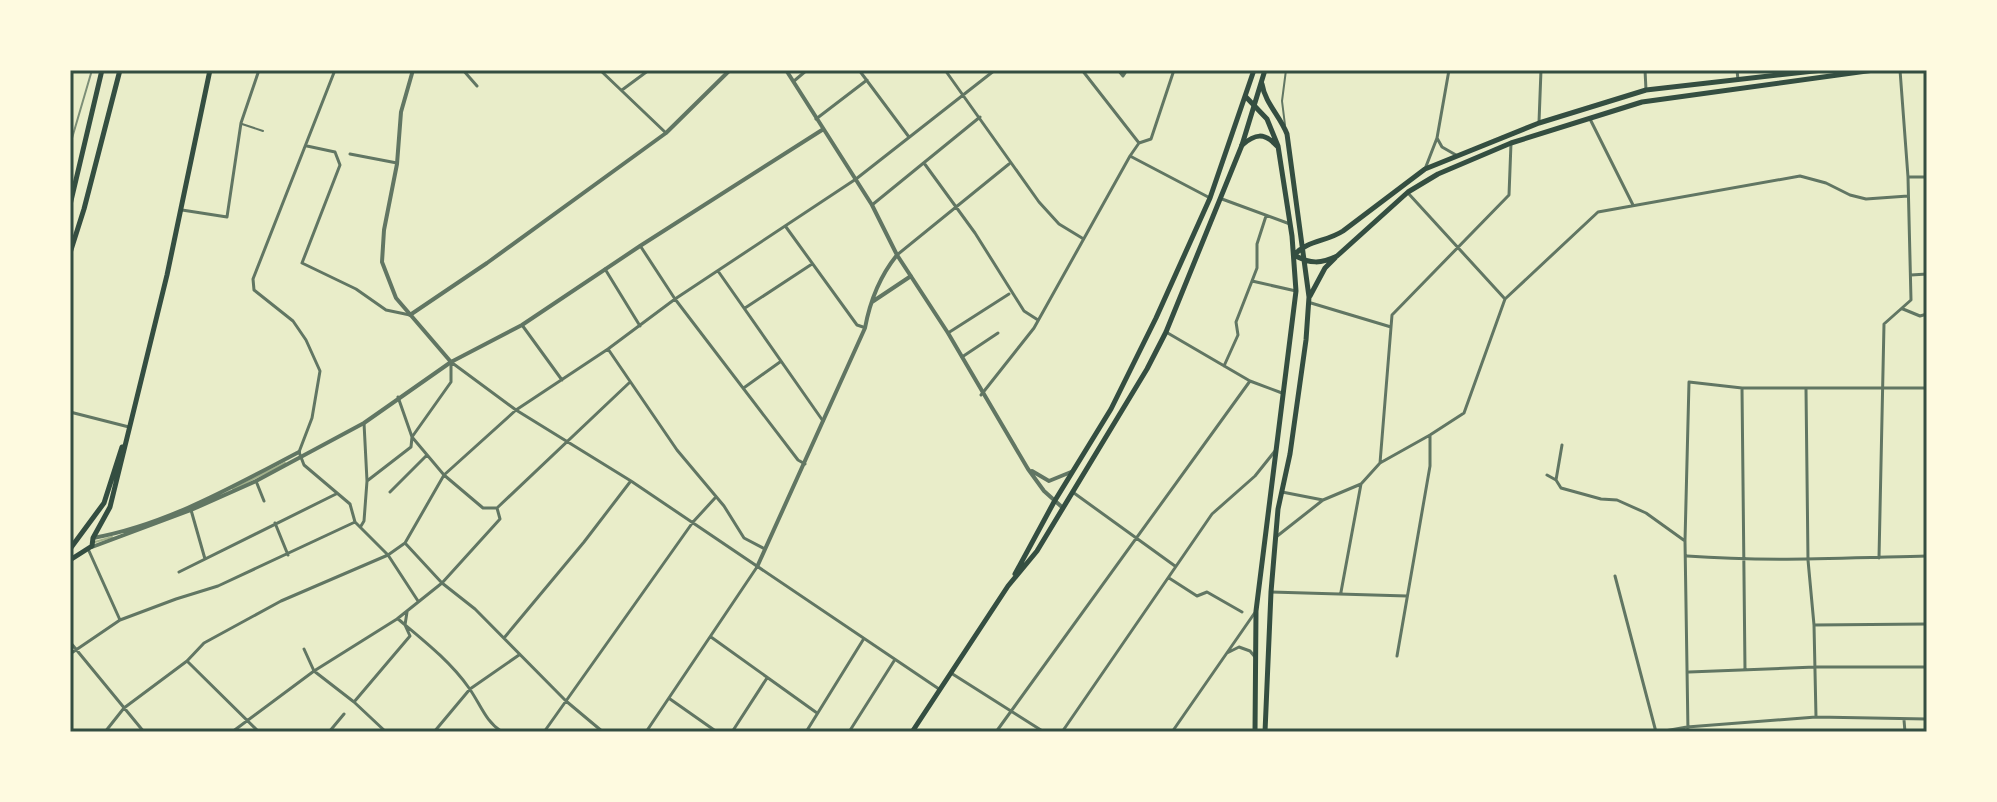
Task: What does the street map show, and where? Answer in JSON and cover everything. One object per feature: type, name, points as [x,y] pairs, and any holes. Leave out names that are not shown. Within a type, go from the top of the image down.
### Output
[{"type":"main road","points":[[70,205],[102,70]]},
{"type":"main road","points":[[70,253],[120,70]]},
{"type":"main road","points":[[70,560],[87,548],[110,507],[167,275],[210,70]]},
{"type":"main road","points":[[912,732],[1008,586],[1054,502],[1111,409],[1210,198],[1254,70]]},
{"type":"main road","points":[[1008,586],[1037,551],[1147,369],[1166,332],[1242,145],[1265,70]]},
{"type":"main road","points":[[1294,255],[1303,245],[1343,231],[1425,169],[1539,123],[1646,90],[1823,70]]},
{"type":"main road","points":[[1309,300],[1325,268],[1408,192],[1438,174],[1511,143],[1642,102],[1874,70]]},
{"type":"main road","points":[[1262,81],[1264,95],[1280,116],[1287,134],[1309,300],[1306,340],[1276,537],[1265,732]]},
{"type":"main road","points":[[1246,97],[1257,98],[1271,106]]},
{"type":"main road","points":[[1246,97],[1267,119],[1278,146],[1294,255],[1296,291],[1256,611],[1255,732]]},
{"type":"main road","points":[[1242,145],[1252,137],[1261,135],[1278,146]]},
{"type":"main road","points":[[1301,232],[1312,242]]},
{"type":"main road","points":[[1294,255],[1319,263],[1337,256]]},
{"type":"main road","points":[[70,549],[106,498],[129,427]]},
{"type":"main road","points":[[82,533],[93,538]]},
{"type":"main road","points":[[76,541],[87,548]]},
{"type":"street","points":[[180,209],[227,217],[241,123],[259,70]]},
{"type":"street","points":[[335,70],[253,279],[254,290],[293,321],[306,340],[320,371],[312,418],[300,455],[304,465],[350,504],[355,522],[388,555],[418,601]]},
{"type":"street","points":[[413,70],[401,112],[397,164],[384,230],[382,262],[389,286],[410,315],[451,362],[516,410],[631,481],[940,689]]},
{"type":"street","points":[[463,70],[477,86]]},
{"type":"street","points":[[600,70],[666,133]]},
{"type":"street","points":[[622,90],[649,70]]},
{"type":"street","points":[[307,146],[335,152],[340,165],[302,263],[356,289],[386,310],[410,315],[666,133],[730,70]]},
{"type":"street","points":[[786,70],[872,205],[897,255],[948,333],[1028,469],[1054,502],[1063,508]]},
{"type":"street","points":[[794,81],[807,70]]},
{"type":"street","points":[[859,70],[909,137]]},
{"type":"street","points":[[945,70],[1039,202],[1059,224],[1082,238]]},
{"type":"street","points":[[105,732],[124,708],[187,661],[204,643],[281,601],[388,555],[405,543],[444,475],[516,410],[608,349],[675,299],[856,179],[995,70]]},
{"type":"street","points":[[1082,70],[1139,143]]},
{"type":"street","points":[[1118,70],[1123,76],[1127,70]]},
{"type":"street","points":[[982,395],[1038,320],[1130,156],[1139,143],[1151,139],[1174,70]]},
{"type":"street","points":[[1425,169],[1437,138],[1449,70]]},
{"type":"street","points":[[1539,123],[1541,70]]},
{"type":"street","points":[[1645,70],[1646,90]]},
{"type":"street","points":[[1737,70],[1738,80]]},
{"type":"street","points":[[1879,558],[1884,324],[1911,300],[1908,177],[1900,70]]},
{"type":"street","points":[[816,119],[867,80]]},
{"type":"street","points":[[872,205],[980,117]]},
{"type":"street","points":[[1589,118],[1633,205]]},
{"type":"street","points":[[93,538],[123,532],[189,506],[364,423],[451,362],[522,325],[822,130]]},
{"type":"street","points":[[1437,138],[1442,147],[1456,155]]},
{"type":"street","points":[[1380,463],[1392,315],[1509,195],[1511,143]]},
{"type":"street","points":[[350,154],[397,164]]},
{"type":"street","points":[[1130,156],[1210,198]]},
{"type":"street","points":[[924,163],[975,233],[1024,311],[1038,320]]},
{"type":"street","points":[[646,732],[757,567],[865,328],[870,304],[889,265],[897,255],[1010,163]]},
{"type":"street","points":[[1276,537],[1323,500],[1361,484],[1380,463],[1464,413],[1505,299],[1598,212],[1800,176],[1866,199],[1908,196]]},
{"type":"street","points":[[1908,177],[1927,177]]},
{"type":"street","points":[[1408,192],[1505,299]]},
{"type":"street","points":[[1219,198],[1290,224]]},
{"type":"street","points":[[1224,366],[1238,335],[1236,322],[1257,268],[1257,244],[1266,216]]},
{"type":"street","points":[[786,227],[857,325],[865,328]]},
{"type":"street","points":[[640,246],[675,299],[798,460],[805,464]]},
{"type":"street","points":[[744,309],[812,264]]},
{"type":"street","points":[[605,269],[640,326]]},
{"type":"street","points":[[718,271],[823,421]]},
{"type":"street","points":[[1911,275],[1927,274]]},
{"type":"street","points":[[870,304],[912,276]]},
{"type":"street","points":[[1252,281],[1296,291]]},
{"type":"street","points":[[948,333],[1011,293]]},
{"type":"street","points":[[1309,300],[1391,327]]},
{"type":"street","points":[[1903,309],[1920,316],[1927,314]]},
{"type":"street","points":[[522,325],[562,380]]},
{"type":"street","points":[[1166,332],[1250,381],[1284,394]]},
{"type":"street","points":[[962,357],[998,333]]},
{"type":"street","points":[[608,349],[677,450],[724,506],[744,538],[765,549]]},
{"type":"street","points":[[367,481],[411,447],[412,437],[451,382],[451,362]]},
{"type":"street","points":[[745,387],[780,362]]},
{"type":"street","points":[[996,732],[1250,381]]},
{"type":"street","points":[[1688,729],[1685,541],[1689,382],[1742,388],[1927,388]]},
{"type":"street","points":[[398,397],[412,437],[444,475],[483,508],[497,508],[629,383]]},
{"type":"street","points":[[1742,388],[1745,670]]},
{"type":"street","points":[[1806,389],[1808,560],[1814,625],[1816,717]]},
{"type":"street","points":[[70,412],[129,427]]},
{"type":"street","points":[[360,528],[364,521],[367,481],[364,423]]},
{"type":"street","points":[[1397,656],[1430,466],[1430,435]]},
{"type":"street","points":[[1556,480],[1562,445]]},
{"type":"street","points":[[1062,732],[1212,514],[1255,476],[1275,451]]},
{"type":"street","points":[[120,620],[87,548],[191,510],[256,481],[300,455]]},
{"type":"street","points":[[390,492],[427,455]]},
{"type":"street","points":[[1028,469],[1049,481],[1073,471]]},
{"type":"street","points":[[1547,475],[1556,480],[1561,488],[1617,500],[1646,513],[1685,541]]},
{"type":"street","points":[[256,481],[264,501]]},
{"type":"street","points":[[504,638],[631,481]]},
{"type":"street","points":[[1341,592],[1361,484]]},
{"type":"street","points":[[1072,492],[1175,566]]},
{"type":"street","points":[[1282,492],[1323,500]]},
{"type":"street","points":[[179,572],[336,494]]},
{"type":"street","points":[[544,732],[693,522],[715,498]]},
{"type":"street","points":[[232,732],[314,671],[397,619],[442,583],[500,519],[497,508]]},
{"type":"street","points":[[191,510],[205,559]]},
{"type":"street","points":[[70,654],[120,620],[218,586],[355,522]]},
{"type":"street","points":[[275,523],[288,555]]},
{"type":"street","points":[[405,543],[442,583],[475,609],[566,701],[603,732]]},
{"type":"street","points":[[1687,556],[1808,560],[1927,556]]},
{"type":"street","points":[[1615,576],[1658,732],[1816,717],[1927,719]]},
{"type":"street","points":[[1167,577],[1197,596],[1207,592],[1242,612]]},
{"type":"street","points":[[1271,592],[1407,596]]},
{"type":"street","points":[[354,702],[410,636],[405,625],[406,613],[418,601]]},
{"type":"street","points":[[1172,732],[1256,611]]},
{"type":"street","points":[[397,619],[445,659],[470,689],[489,723],[502,732]]},
{"type":"street","points":[[1814,625],[1927,624]]},
{"type":"street","points":[[711,637],[817,713]]},
{"type":"street","points":[[806,732],[864,638]]},
{"type":"street","points":[[70,642],[144,732]]},
{"type":"street","points":[[1224,654],[1239,647],[1250,651],[1256,658]]},
{"type":"street","points":[[304,649],[314,671],[386,732]]},
{"type":"street","points":[[434,732],[470,689],[520,654]]},
{"type":"street","points":[[849,732],[895,660]]},
{"type":"street","points":[[187,661],[259,732]]},
{"type":"street","points":[[1689,672],[1927,667]]},
{"type":"street","points":[[951,673],[1044,732]]},
{"type":"street","points":[[732,732],[767,677]]},
{"type":"street","points":[[670,699],[717,732]]},
{"type":"street","points":[[329,732],[344,714]]},
{"type":"street","points":[[1904,720],[1905,732]]},
{"type":"lane","points":[[1286,70],[1282,101],[1287,134]]},
{"type":"lane","points":[[241,123],[263,131]]},
{"type":"waterway","points":[[233,489],[285,463]]},
{"type":"waterway","points":[[95,542],[112,537]]},
{"type":"tram line","points":[[70,145],[92,70]]}]
